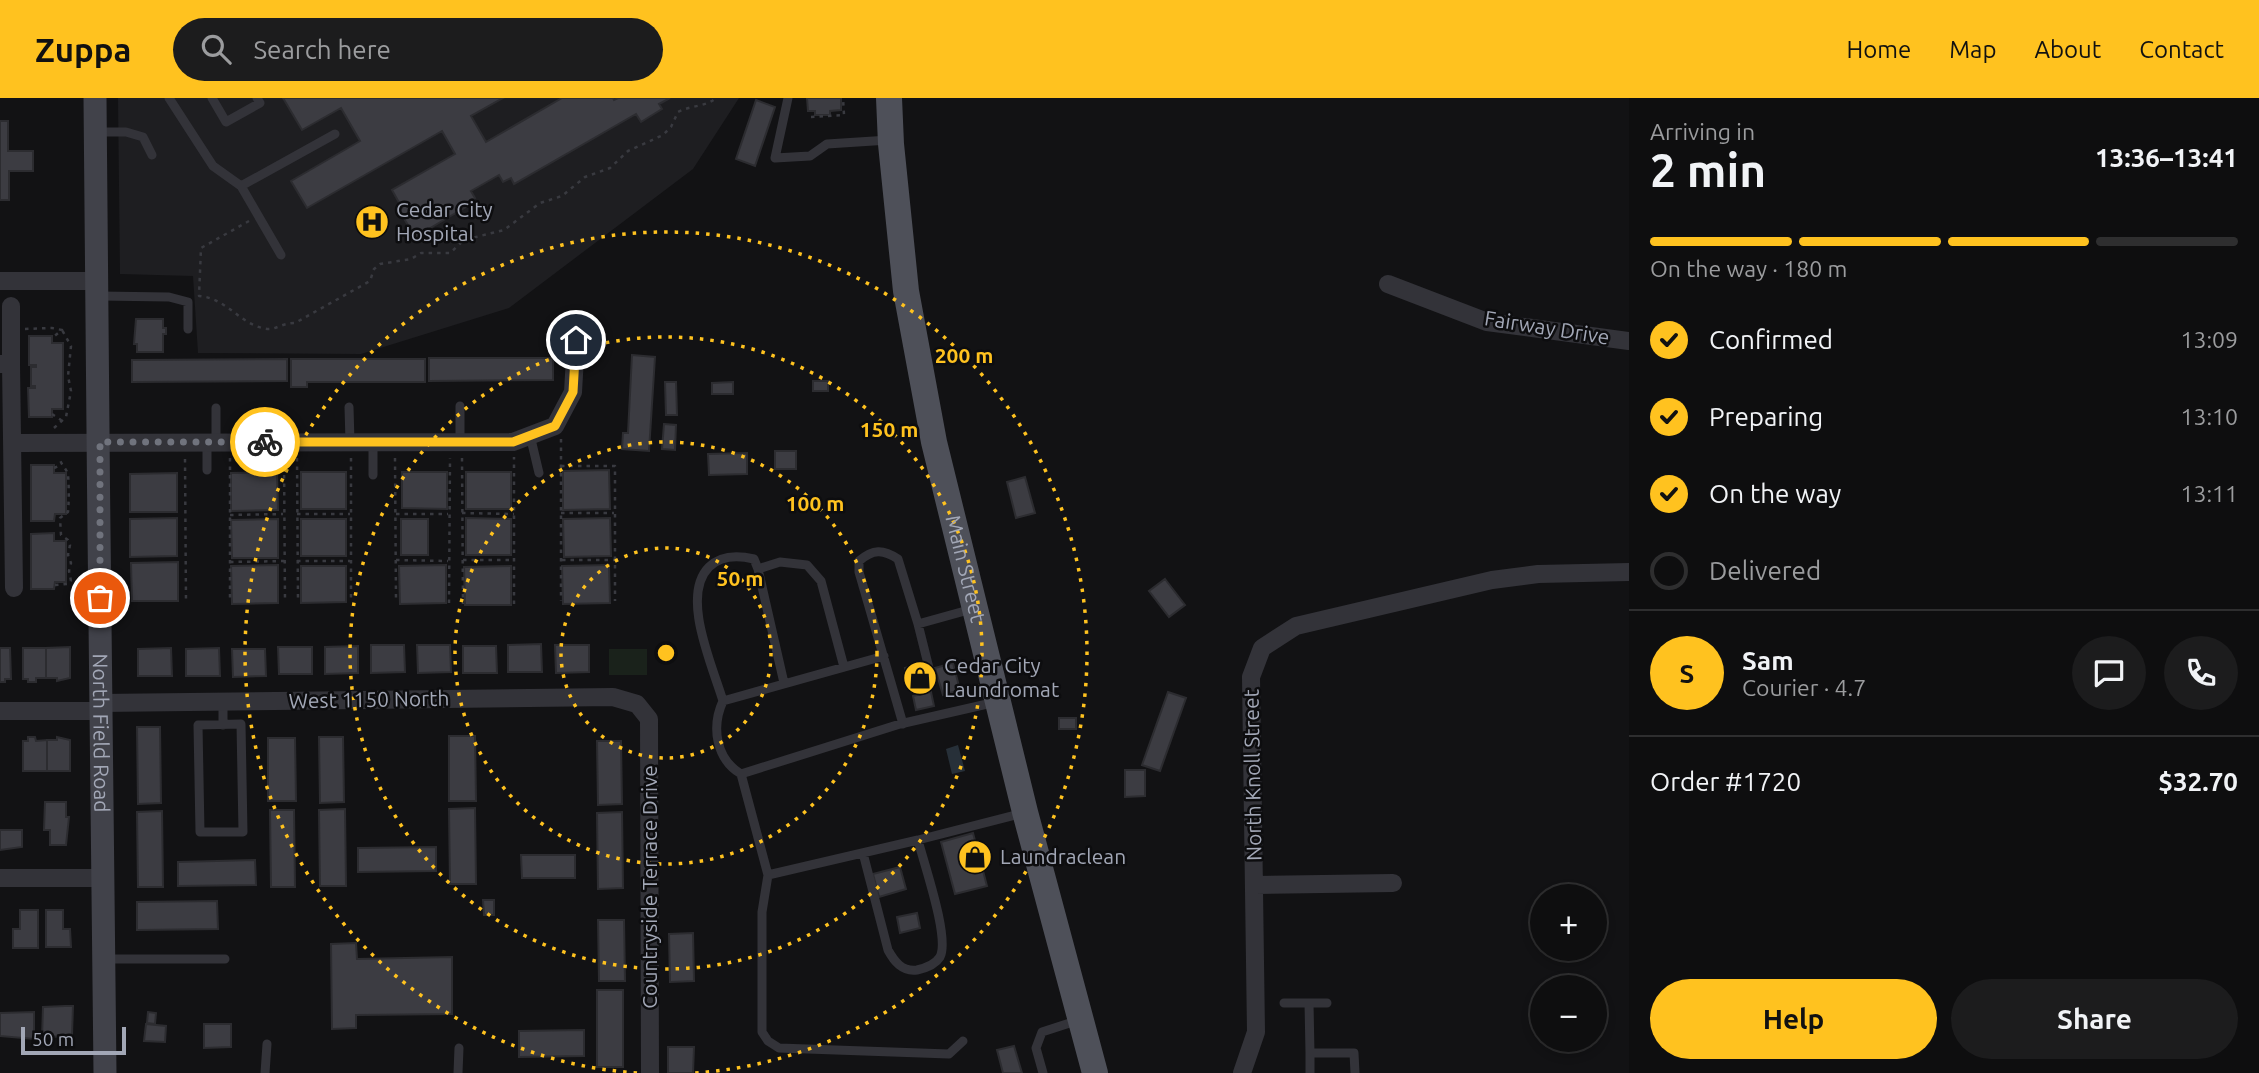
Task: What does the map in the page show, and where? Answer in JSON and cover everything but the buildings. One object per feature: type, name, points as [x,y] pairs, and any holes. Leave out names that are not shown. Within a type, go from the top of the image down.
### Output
[{"type":"main road","name":"Main Street","points":[[889,98],[890,140],[906,291],[934,442],[1024,812],[1095,1073]]},
{"type":"street","name":"North Field Road","points":[[95,98],[105,1073]]},
{"type":"street","points":[[0,281],[98,288]]},
{"type":"street","name":"Fairway Drive","points":[[1388,284],[1487,322],[1629,341]]},
{"type":"street","points":[[11,306],[6,364],[7,556],[14,588]]},
{"type":"street","points":[[8,455],[100,442],[212,442],[351,448],[373,442],[458,450],[513,442],[555,426],[573,392],[576,340]]},
{"type":"street","name":"North Knoll Street","points":[[1243,1073],[1256,1031],[1251,677],[1262,648],[1296,626],[1492,580],[1538,574],[1629,572]]},
{"type":"street","name":"West 1150 North","points":[[0,711],[223,702],[613,697],[637,704]]},
{"type":"street","name":"Countryside Terrace Drive","points":[[637,704],[649,719],[650,1073]]},
{"type":"street","points":[[0,878],[101,877]]},
{"type":"street","points":[[1255,886],[1393,883]]},
{"type":"lane","points":[[169,98],[213,166],[241,186],[281,256]]},
{"type":"lane","points":[[212,98],[226,122],[260,103],[257,98]]},
{"type":"lane","points":[[788,98],[775,158],[810,156],[827,144],[890,140]]},
{"type":"lane","points":[[95,132],[126,132],[143,137],[152,155]]},
{"type":"lane","points":[[241,186],[335,134]]},
{"type":"lane","points":[[98,288],[188,302],[188,329]]},
{"type":"lane","points":[[458,450],[460,406]]},
{"type":"lane","points":[[349,407],[351,448]]},
{"type":"lane","points":[[207,470],[216,408]]},
{"type":"lane","points":[[530,435],[539,472]]},
{"type":"lane","points":[[373,442],[373,475]]},
{"type":"lane","points":[[903,723],[859,572],[859,561],[876,550],[887,552],[898,559],[929,668]]},
{"type":"lane","points":[[784,683],[754,559],[741,555],[716,560],[704,572],[696,596],[700,625],[723,701],[718,718],[720,749],[725,760],[741,774],[768,875],[762,912],[762,1032],[768,1041],[779,1048],[949,1054],[963,1041]]},
{"type":"lane","points":[[758,569],[780,562],[807,565],[821,581],[844,667]]},
{"type":"lane","points":[[918,624],[974,608]]},
{"type":"lane","points":[[723,701],[884,656]]},
{"type":"lane","points":[[223,702],[223,725]]},
{"type":"lane","points":[[741,774],[903,723],[998,702]]},
{"type":"lane","points":[[241,724],[243,832],[200,832],[198,725],[223,725],[241,724]]},
{"type":"lane","points":[[768,875],[1024,812]]},
{"type":"lane","points":[[863,853],[888,950],[896,964],[912,971],[927,968],[939,960],[943,940],[918,840]]},
{"type":"lane","points":[[103,959],[225,959]]},
{"type":"lane","points":[[1284,1003],[1327,1003]]},
{"type":"lane","points":[[1309,1003],[1310,1073]]},
{"type":"lane","points":[[1043,1073],[1036,1048],[1042,1032],[1081,1020]]},
{"type":"lane","points":[[265,1073],[267,1044]]},
{"type":"lane","points":[[458,1073],[459,1048]]},
{"type":"lane","points":[[1310,1053],[1354,1053],[1354,1073]]},
{"type":"path","points":[[258,215],[201,248],[199,296],[218,300],[235,314],[268,329],[285,323],[295,323],[370,281],[374,269],[380,264],[411,259],[421,253],[450,253],[464,240],[503,230],[540,203],[562,196],[585,177],[610,168],[628,150],[663,135],[671,127],[678,112],[692,106],[709,104],[716,98]]},
{"type":"path","points":[[811,117],[844,115],[843,98]]},
{"type":"path","points":[[11,328],[59,328],[71,346],[66,367],[71,387],[70,399],[66,417],[54,426],[53,433]]},
{"type":"path","points":[[52,338],[62,330]]},
{"type":"path","points":[[64,386],[71,387]]},
{"type":"path","points":[[64,399],[70,399]]},
{"type":"path","points":[[52,414],[61,420]]},
{"type":"path","points":[[561,439],[561,601]]},
{"type":"path","points":[[351,448],[351,601]]},
{"type":"path","points":[[458,450],[463,513],[463,604]]},
{"type":"path","points":[[449,603],[450,514],[458,450]]},
{"type":"path","points":[[54,518],[60,518],[68,512],[68,473],[61,465],[60,453]]},
{"type":"path","points":[[513,604],[514,454]]},
{"type":"path","points":[[185,455],[186,603]]},
{"type":"path","points":[[230,455],[230,601]]},
{"type":"path","points":[[284,455],[285,601]]},
{"type":"path","points":[[297,455],[298,601]]},
{"type":"path","points":[[396,455],[396,601]]},
{"type":"path","points":[[54,468],[61,465]]},
{"type":"path","points":[[561,466],[615,466],[615,601]]},
{"type":"path","points":[[463,513],[514,514]]},
{"type":"path","points":[[561,513],[615,513]]},
{"type":"path","points":[[230,515],[284,514]]},
{"type":"path","points":[[297,514],[351,514]]},
{"type":"path","points":[[396,514],[450,514]]},
{"type":"path","points":[[60,518],[61,535]]},
{"type":"path","points":[[54,536],[61,535],[68,540],[67,571],[71,581],[55,585]]},
{"type":"path","points":[[396,560],[450,561]]},
{"type":"path","points":[[463,560],[513,560]]},
{"type":"path","points":[[561,560],[615,560]]},
{"type":"path","points":[[230,562],[285,561]]},
{"type":"path","points":[[297,561],[351,561]]},
{"type":"shaded area","name":"Cedar City Hospital","points":[[118,98],[739,98],[693,169],[509,308],[361,354],[198,353],[193,276],[120,274]]},
{"type":"shaded area","points":[[609,649],[647,649],[647,675],[609,675]]},
{"type":"shaded area","points":[[958,745],[965,771],[952,774],[946,749]]},
{"type":"way so far","points":[[100,598],[100,442],[265,442]]},
{"type":"place","name":"Cedar City Hospital","points":[[372,222]]},
{"type":"place","name":"Cedar City Laundromat","points":[[920,678]]},
{"type":"place","name":"Laundraclean","points":[[975,857]]},
{"type":"route","points":[[265,442],[513,442],[555,426],[573,392],[576,340]]}]
